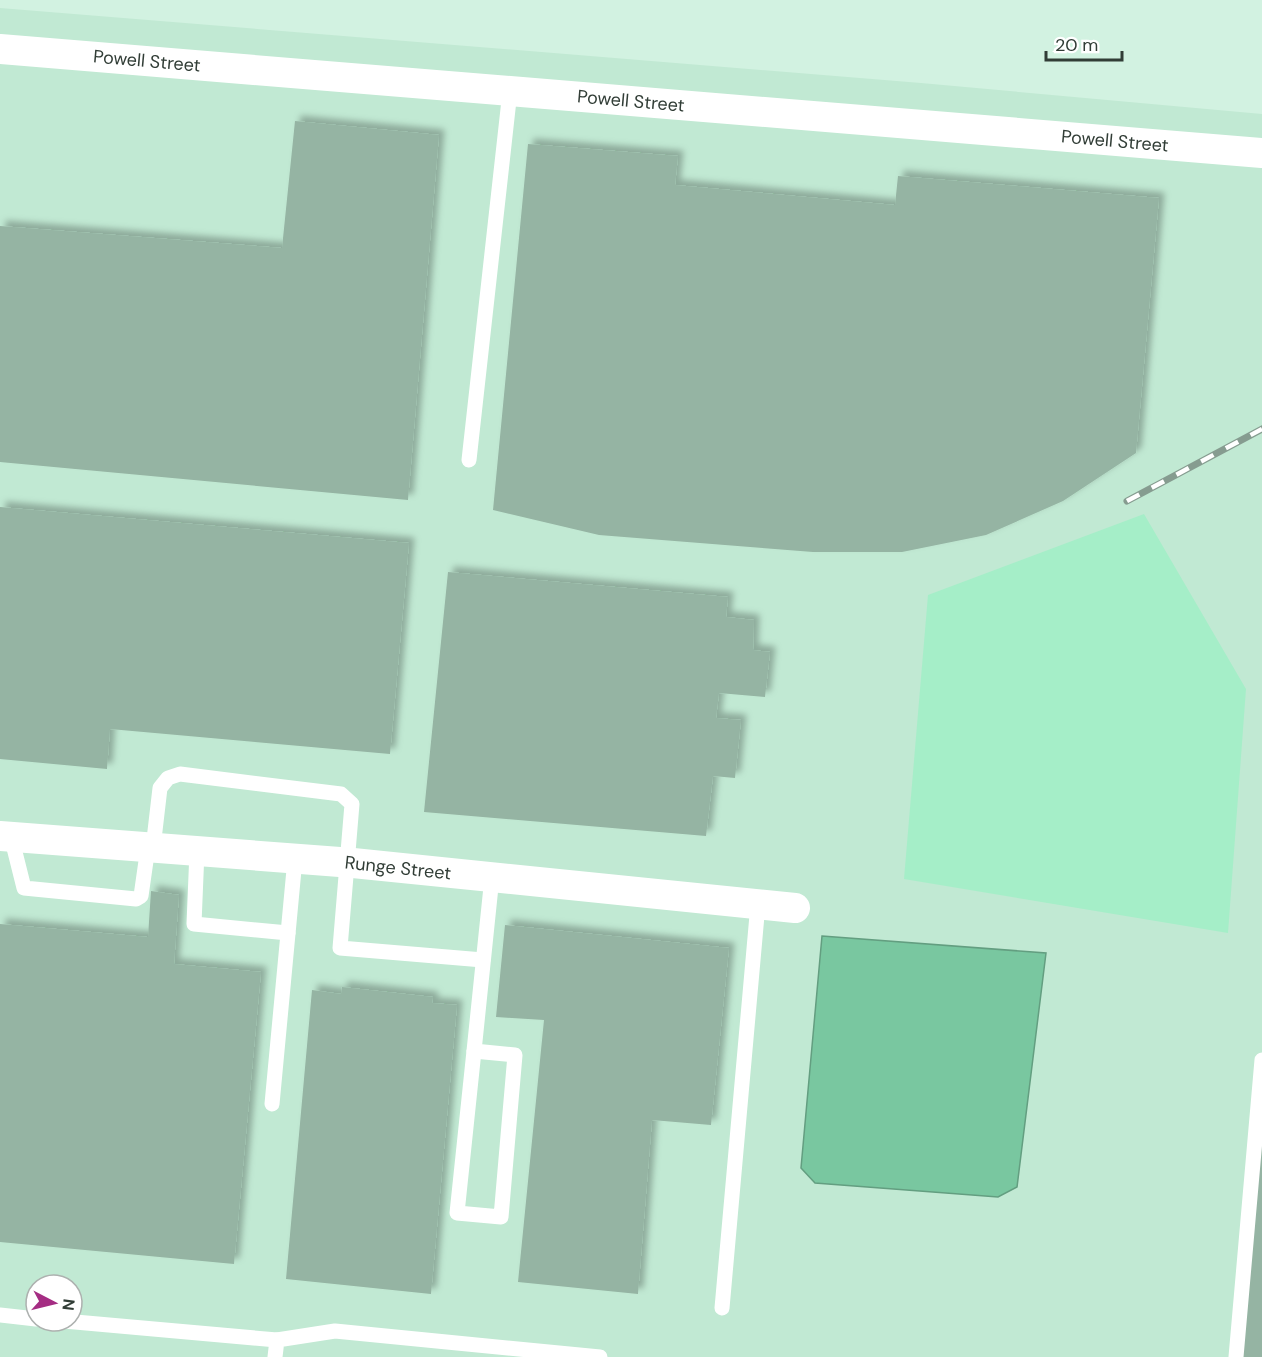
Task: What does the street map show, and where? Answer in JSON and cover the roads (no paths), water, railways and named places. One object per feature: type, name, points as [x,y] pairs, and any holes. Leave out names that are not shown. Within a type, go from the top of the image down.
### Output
[{"type":"street","name":"Powell Street","points":[[0,49],[1262,153]]},
{"type":"street","name":"Runge Street","points":[[5,836],[346,863],[795,908]]},
{"type":"lane","points":[[470,460],[510,91]]},
{"type":"lane","points":[[5,836],[24,888],[136,899],[141,896],[160,788],[168,778],[180,774],[341,795],[352,804],[340,948],[483,960]]},
{"type":"lane","points":[[197,851],[194,924],[288,933]]},
{"type":"lane","points":[[272,1104],[295,859]]},
{"type":"lane","points":[[474,1051],[515,1055],[501,1216],[457,1213],[492,877]]},
{"type":"lane","points":[[722,1308],[758,904]]},
{"type":"lane","points":[[1236,1357],[1262,1060]]},
{"type":"lane","points":[[0,1315],[24,1317]]},
{"type":"lane","points":[[84,1323],[277,1340],[335,1331],[600,1357]]},
{"type":"lane","points":[[275,1357],[277,1340]]},
{"type":"railway","points":[[1127,501],[1262,429]]}]
